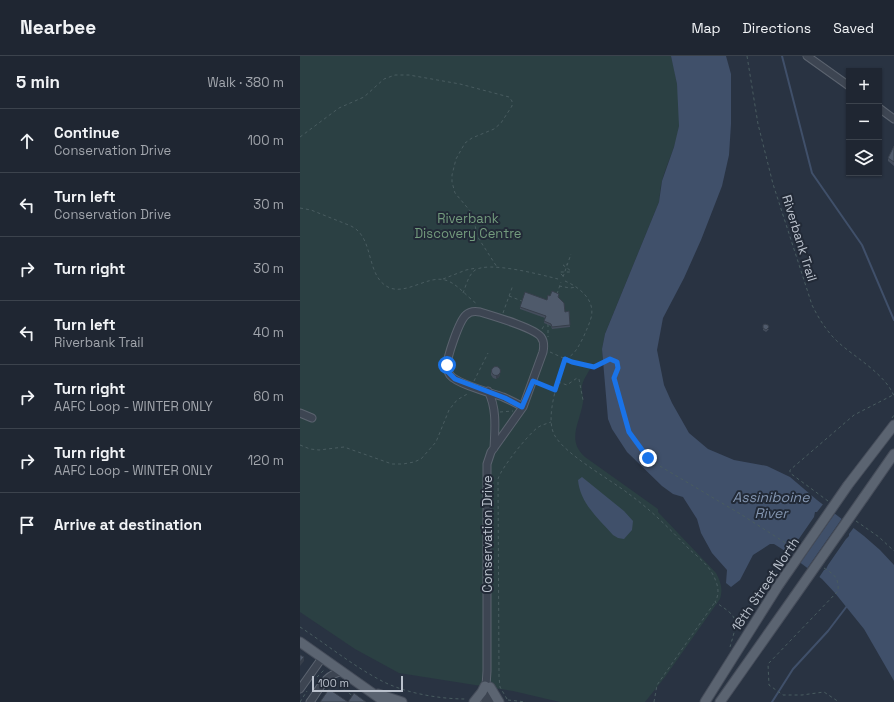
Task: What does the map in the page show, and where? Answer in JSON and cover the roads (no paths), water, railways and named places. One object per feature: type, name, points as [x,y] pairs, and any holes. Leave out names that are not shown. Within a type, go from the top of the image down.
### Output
[{"type":"main road","name":"18th Street North","points":[[705,702],[778,586],[848,485],[894,425]]},
{"type":"main road","points":[[720,702],[894,454]]},
{"type":"main road","points":[[300,642],[385,702]]},
{"type":"main road","points":[[361,685],[379,694],[402,702]]},
{"type":"main road","points":[[471,701],[488,686],[503,701]]},
{"type":"street","points":[[807,56],[846,84]]},
{"type":"street","points":[[882,110],[894,119]]},
{"type":"street","name":"Conservation Drive","points":[[490,702],[487,671],[487,467],[489,456],[521,409],[533,381],[544,348],[543,340],[539,334],[531,330],[487,314],[475,311],[471,312],[464,317],[462,321],[448,358],[447,368],[450,374],[455,379],[505,398],[521,409]]},
{"type":"street","points":[[488,391],[492,400],[494,411],[494,449]]},
{"type":"street","points":[[300,413],[312,418]]},
{"type":"street","points":[[300,689],[322,658]]},
{"type":"street","points":[[310,702],[329,676],[334,673],[342,672]]},
{"type":"street","name":"Conservation Drive","points":[[485,702],[488,686]]},
{"type":"water","name":"Assiniboine River","points":[[671,56],[726,56],[731,74],[731,124],[729,155],[722,186],[701,240],[684,278],[663,318],[657,350],[664,385],[672,403],[689,433],[708,449],[734,460],[767,466],[790,477],[864,536],[894,565],[894,681],[864,629],[835,593],[822,579],[774,544],[770,544],[753,555],[740,580],[731,587],[726,583],[727,570],[712,553],[701,533],[697,519],[683,497],[673,494],[662,486],[627,452],[612,429],[608,419],[602,349],[605,334],[659,202],[662,181],[674,147],[679,126],[677,84]]},
{"type":"water","points":[[582,477],[624,511],[633,521],[632,530],[624,539],[613,535],[586,503],[579,488],[578,480]]},
{"type":"waterway","points":[[782,56],[812,173],[862,245],[894,320]]},
{"type":"waterway","points":[[772,702],[793,669],[828,631],[847,606]]},
{"type":"park label","name":"Riverbank Discovery Centre","points":[[468,226]]}]
